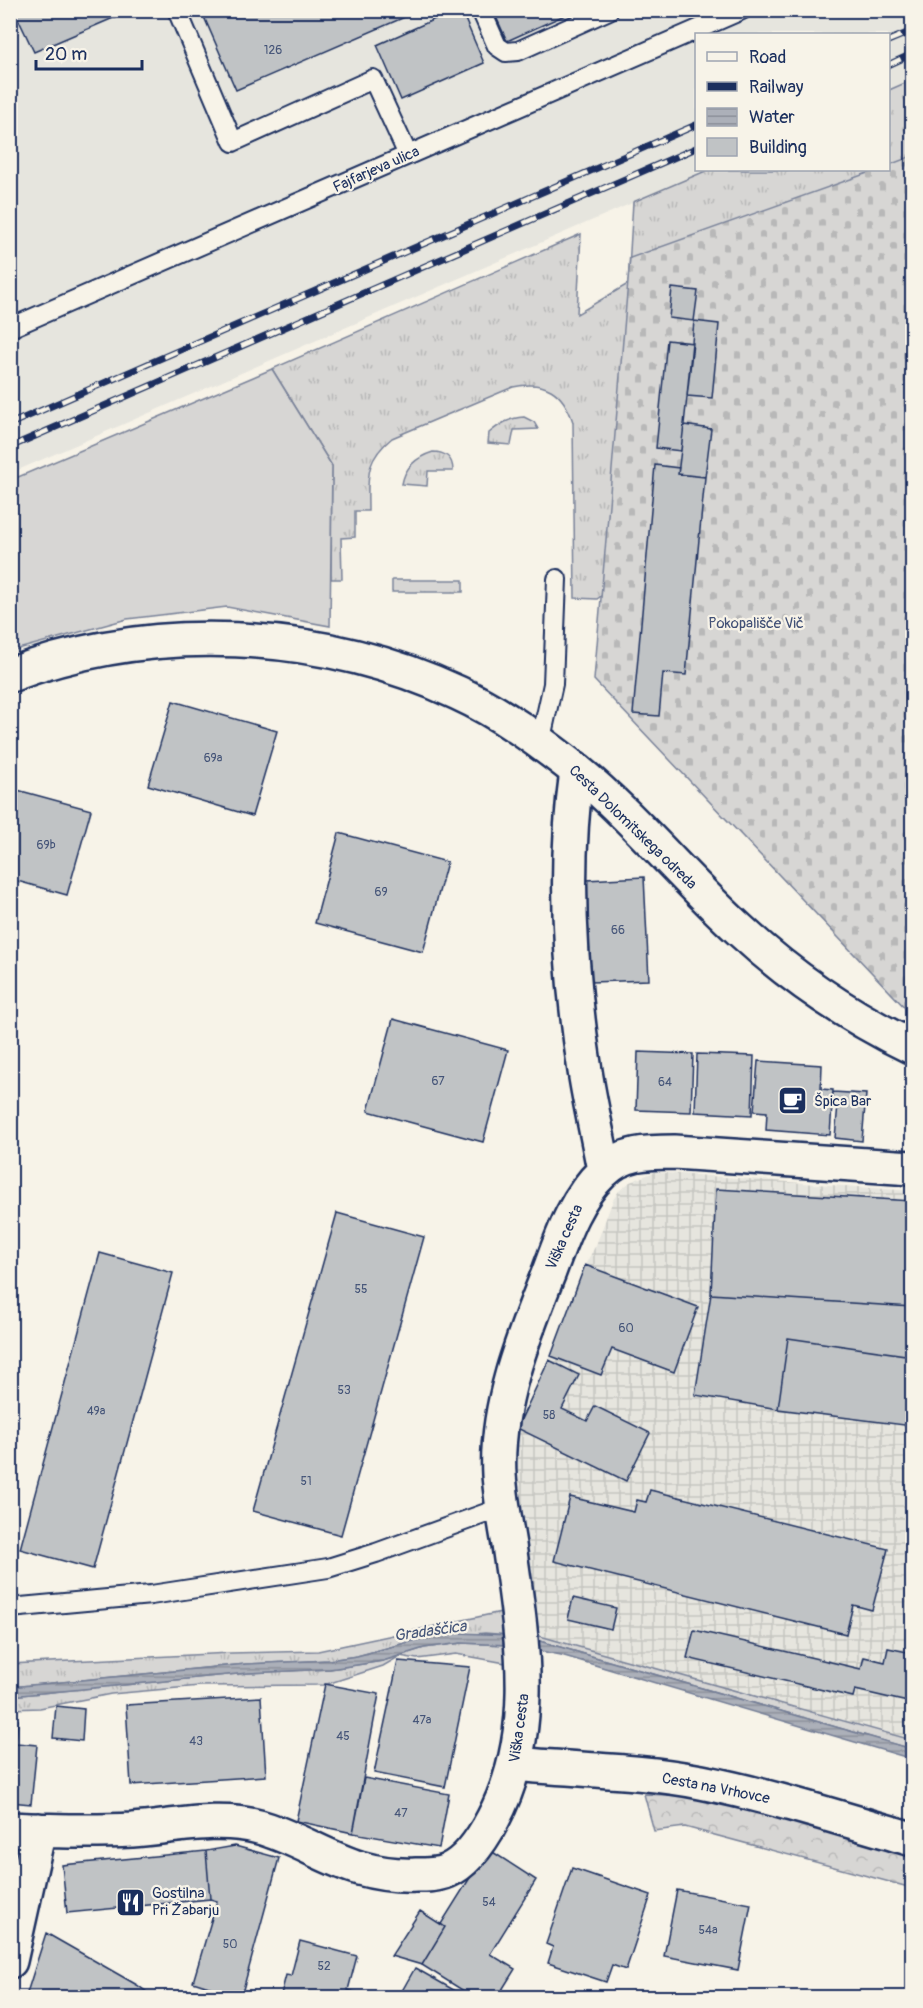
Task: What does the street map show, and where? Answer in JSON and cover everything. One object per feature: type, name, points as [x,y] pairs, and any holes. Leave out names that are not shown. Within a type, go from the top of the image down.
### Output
[{"type":"street","name":"Cesta Dolomitskega odreda","points":[[10,675],[51,661],[82,654],[155,642],[224,639],[288,643],[350,655],[428,680],[488,708],[577,771],[764,952],[841,1007],[912,1047]]},
{"type":"street","points":[[577,771],[572,806],[569,878],[572,948],[585,1072],[604,1170]]},
{"type":"street","name":"Viška cesta","points":[[11,1956],[25,1829],[131,1830],[232,1823],[258,1827],[305,1844],[358,1868],[410,1876],[446,1872],[463,1861],[485,1833],[504,1796],[515,1764],[522,1727],[525,1667],[499,1474],[504,1414],[514,1370],[537,1302],[564,1231],[580,1200],[604,1170],[637,1153],[674,1152],[912,1168]]},
{"type":"street","name":"Cesta na Vrhovce","points":[[515,1764],[629,1773],[700,1782],[770,1798],[912,1839]]},
{"type":"lane","points":[[177,10],[233,142],[373,79],[408,155]]},
{"type":"lane","points":[[481,10],[497,46],[506,52],[518,51],[609,10]]},
{"type":"lane","name":"Fajfarjeva ulica","points":[[10,328],[738,11]]},
{"type":"lane","points":[[540,743],[553,684],[557,579]]},
{"type":"lane","points":[[10,1608],[151,1594],[328,1568],[503,1507]]},
{"type":"shaded area","points":[[11,11],[912,11],[912,80],[890,90],[890,33],[695,33],[695,171],[706,171],[11,473]]},
{"type":"shaded area","points":[[654,1172],[912,1191],[912,1740],[536,1635],[515,1444],[517,1428],[551,1356],[585,1265],[596,1245],[613,1200],[619,1191],[630,1182]]},
{"type":"green space","points":[[912,80],[912,273],[601,596],[597,599],[575,598],[573,422],[564,402],[558,395],[551,390],[534,385],[513,387],[392,438],[383,446],[376,454],[368,479],[368,511],[355,511],[355,537],[341,538],[342,579],[331,579],[332,466],[272,369],[581,234],[577,314],[628,284],[633,202],[706,171],[890,171],[890,90]]},
{"type":"green space","name":"Pokopališče Vič","points":[[912,156],[912,1015],[594,680],[630,258],[873,171],[890,171],[890,165]]},
{"type":"green space","points":[[272,369],[332,466],[330,626],[227,607],[127,619],[11,651],[11,480]]},
{"type":"green space","points":[[524,417],[534,422],[538,429],[514,430],[511,445],[488,443],[489,433],[497,427],[509,420]]},
{"type":"green space","points":[[433,452],[448,457],[453,471],[428,471],[427,486],[402,484],[413,464]]},
{"type":"green space","points":[[392,580],[463,580],[463,592],[392,592]]},
{"type":"green space","points":[[506,1611],[509,1635],[485,1633],[420,1639],[357,1656],[329,1660],[246,1664],[11,1687],[10,1664],[318,1651]]},
{"type":"green space","points":[[536,1635],[912,1740],[912,1749],[536,1640]]},
{"type":"green space","points":[[461,1643],[509,1645],[511,1664],[456,1654],[417,1659],[400,1656],[383,1666],[324,1685],[200,1686],[111,1694],[40,1708],[11,1709],[10,1696],[248,1673],[330,1669],[383,1661],[424,1648]]},
{"type":"green space","points":[[644,1794],[712,1797],[912,1848],[912,1888],[685,1827],[654,1831]]},
{"type":"water","name":"Gradaščica","points":[[458,1633],[509,1635],[536,1640],[912,1749],[912,1759],[561,1655],[509,1645],[461,1643],[424,1648],[383,1661],[330,1669],[248,1673],[11,1696],[11,1687],[246,1664],[329,1660],[357,1656],[420,1639]]},
{"type":"building","points":[[14,10],[132,10],[34,52]]},
{"type":"building","points":[[201,10],[421,10],[236,90]]},
{"type":"building","points":[[455,10],[461,10],[484,63],[401,100],[377,45]]},
{"type":"building","points":[[493,10],[576,10],[507,41]]},
{"type":"building","points":[[672,288],[698,291],[694,321],[669,318]]},
{"type":"building","points":[[694,321],[719,324],[712,398],[687,396]]},
{"type":"building","points":[[667,340],[693,343],[681,451],[656,448]]},
{"type":"building","points":[[684,425],[711,429],[705,477],[678,474]]},
{"type":"building","points":[[655,465],[679,468],[678,474],[705,477],[686,675],[663,673],[659,716],[633,714]]},
{"type":"building","points":[[173,701],[277,731],[252,816],[148,785]]},
{"type":"building","points":[[10,788],[91,810],[67,895],[10,879]]},
{"type":"building","points":[[339,833],[447,862],[423,952],[315,923]]},
{"type":"building","points":[[644,877],[649,980],[591,982],[586,880]]},
{"type":"building","points":[[393,1019],[508,1050],[483,1142],[368,1111]]},
{"type":"building","points":[[638,1052],[693,1054],[691,1112],[636,1110]]},
{"type":"building","points":[[697,1054],[754,1056],[752,1115],[695,1112]]},
{"type":"building","name":"Špica Bar","points":[[758,1061],[822,1065],[821,1089],[833,1090],[830,1135],[766,1130],[767,1112],[754,1111]]},
{"type":"building","points":[[833,1092],[866,1094],[862,1141],[835,1138],[838,1104],[832,1103]]},
{"type":"building","points":[[716,1189],[912,1201],[912,1307],[711,1294]]},
{"type":"building","points":[[337,1213],[424,1237],[341,1535],[253,1511]]},
{"type":"building","points":[[100,1253],[173,1273],[93,1569],[20,1549]]},
{"type":"building","points":[[585,1265],[698,1307],[674,1372],[612,1349],[601,1375],[551,1356]]},
{"type":"building","points":[[711,1294],[912,1307],[912,1356],[788,1338],[778,1409],[695,1395]]},
{"type":"building","points":[[788,1338],[912,1356],[912,1426],[778,1409]]},
{"type":"building","points":[[549,1360],[579,1375],[562,1409],[587,1421],[595,1406],[650,1433],[626,1481],[517,1428]]},
{"type":"building","points":[[650,1490],[888,1549],[872,1610],[853,1605],[846,1634],[554,1561],[570,1497],[634,1512],[637,1500],[646,1502]]},
{"type":"building","points":[[573,1598],[616,1608],[611,1629],[568,1619]]},
{"type":"building","points":[[694,1630],[861,1669],[864,1657],[885,1662],[888,1648],[912,1653],[912,1703],[855,1690],[853,1697],[687,1658]]},
{"type":"building","points":[[398,1661],[470,1667],[445,1787],[374,1773]]},
{"type":"building","points":[[325,1684],[379,1694],[353,1833],[296,1821]]},
{"type":"building","points":[[261,1697],[266,1776],[131,1785],[126,1705]]},
{"type":"building","points":[[56,1706],[84,1709],[82,1741],[53,1738]]},
{"type":"building","points":[[10,1720],[18,1720],[16,1743],[37,1745],[31,1804],[10,1802]]},
{"type":"building","points":[[364,1778],[449,1794],[439,1848],[353,1833]]},
{"type":"building","points":[[235,1846],[279,1858],[241,1997],[193,1982],[217,1901],[210,1899],[206,1851]]},
{"type":"building","points":[[488,1849],[536,1880],[490,1954],[515,1969],[497,1998],[475,1998],[422,1965],[445,1927],[441,1924]]},
{"type":"building","points":[[206,1851],[210,1899],[67,1913],[62,1865]]},
{"type":"building","points":[[572,1868],[651,1895],[626,1970],[612,1965],[606,1982],[548,1963],[553,1947],[546,1944]]},
{"type":"building","points":[[677,1890],[751,1904],[738,1970],[664,1956]]},
{"type":"building","points":[[420,1911],[445,1927],[422,1965],[391,1956]]},
{"type":"building","points":[[46,1933],[137,1985],[155,1998],[26,1996]]},
{"type":"building","points":[[300,1941],[357,1956],[348,1990],[358,1993],[357,1998],[280,1998],[286,1975],[291,1976]]},
{"type":"building","points":[[415,1968],[466,1997],[466,1998],[398,1998]]},
{"type":"railway","points":[[890,40],[912,31]]},
{"type":"railway","points":[[890,64],[912,54]]},
{"type":"railway","points":[[10,424],[695,125]]},
{"type":"railway","points":[[10,447],[695,148]]},
{"type":"place","name":"Špica Bar","points":[[793,1101]]},
{"type":"place","name":"Gostilna Pri Žabarju","points":[[131,1902]]}]
